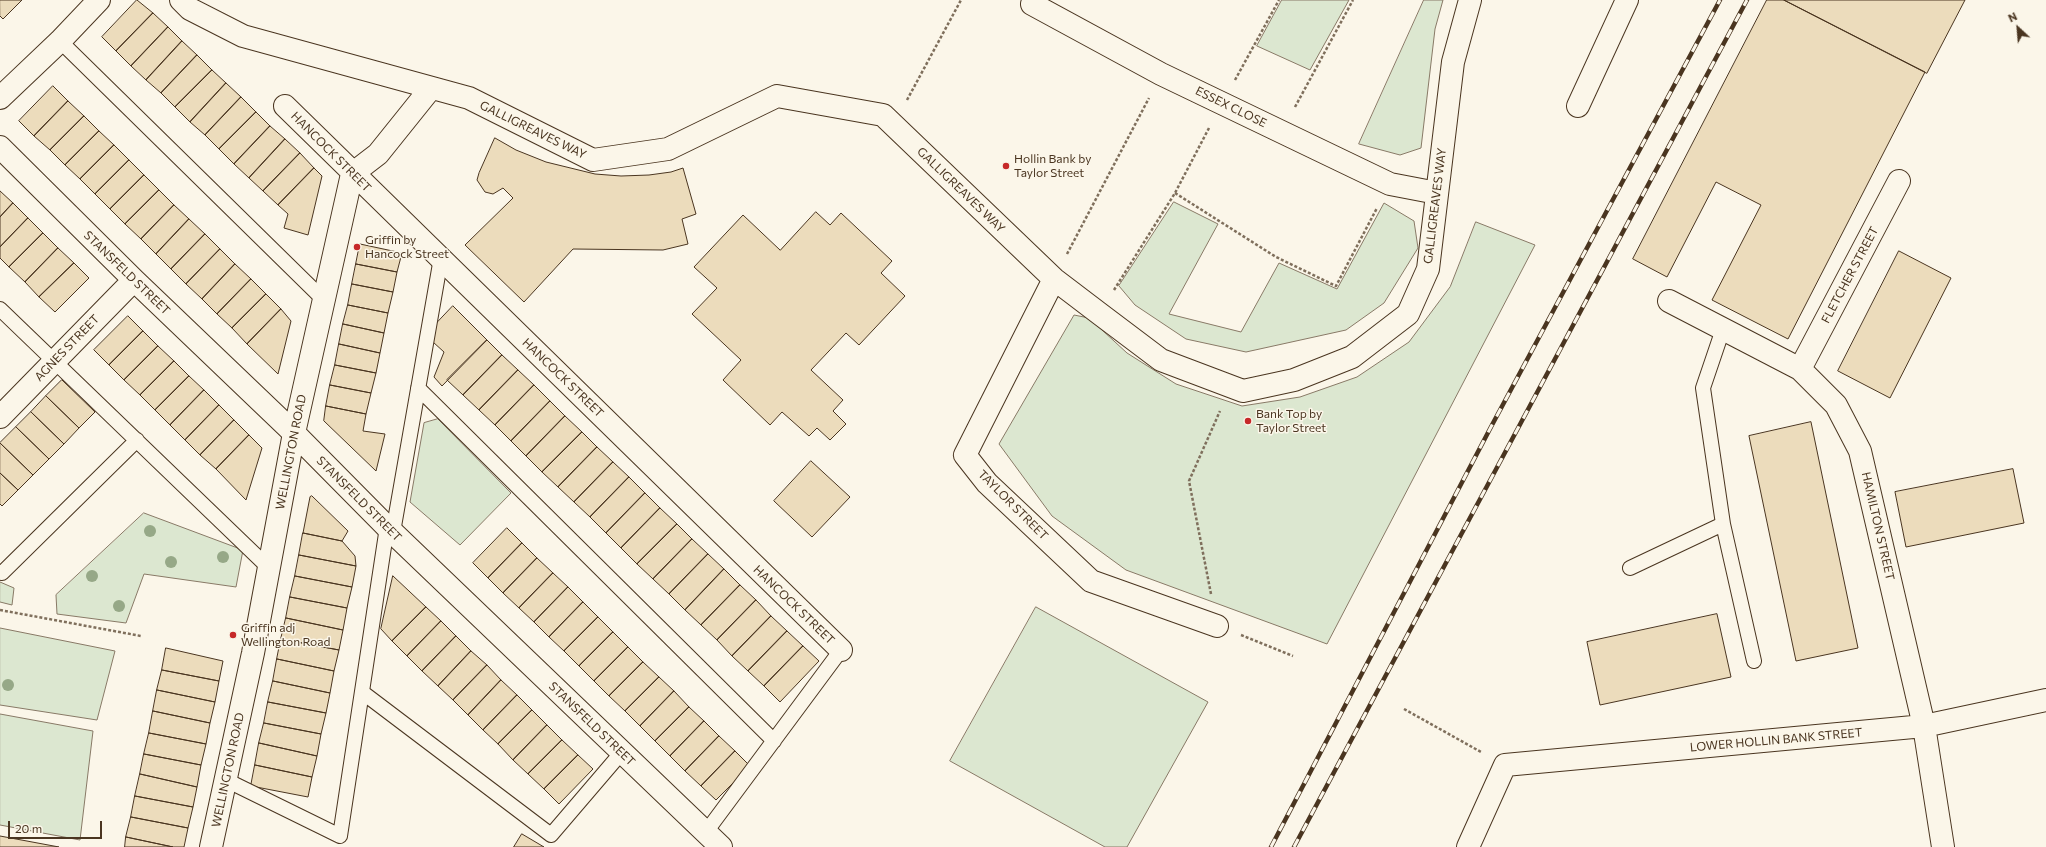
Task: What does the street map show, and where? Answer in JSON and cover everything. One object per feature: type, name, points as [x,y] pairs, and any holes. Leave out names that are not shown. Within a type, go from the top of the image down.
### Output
[{"type":"street","points":[[0,98],[60,41],[99,0]]},
{"type":"street","name":"GALLIGREAVES WAY","points":[[181,0],[190,9],[242,36],[469,98],[593,160],[668,149],[777,96],[883,115],[1054,279],[1161,360],[1244,391],[1294,380],[1352,357],[1408,314],[1428,269],[1453,62],[1470,0]]},
{"type":"street","points":[[1578,106],[1627,0]]},
{"type":"street","name":"ESSEX CLOSE","points":[[1032,4],[1161,74],[1390,184],[1437,193]]},
{"type":"street","points":[[352,174],[378,154],[431,88]]},
{"type":"street","name":"HANCOCK STREET","points":[[285,106],[352,174],[441,258],[841,650]]},
{"type":"street","name":"STANSFELD STREET","points":[[0,147],[134,280],[294,433],[390,530],[721,847]]},
{"type":"street","name":"WELLINGTON ROAD","points":[[211,847],[253,653],[294,433],[352,174]]},
{"type":"street","name":"FLETCHER STREET","points":[[1800,368],[1899,180]]},
{"type":"street","name":"TAYLOR STREET","points":[[1054,279],[965,455],[987,483],[1091,581],[1217,626]]},
{"type":"street","name":"AGNES STREET","points":[[0,417],[134,280]]},
{"type":"street","name":"HAMILTON STREET","points":[[1669,301],[1800,368],[1836,405],[1860,451],[1924,726],[1943,847]]},
{"type":"street","name":"LOWER HOLLIN BANK STREET","points":[[1505,765],[1924,726],[2046,700]]},
{"type":"street","points":[[1468,847],[1505,765]]},
{"type":"lane","points":[[60,41],[324,300]]},
{"type":"lane","points":[[226,780],[340,836],[362,692],[390,530],[418,388],[441,258]]},
{"type":"lane","points":[[0,309],[268,567]]},
{"type":"lane","points":[[1723,329],[1703,388],[1723,524],[1754,661]]},
{"type":"lane","points":[[418,388],[774,741]]},
{"type":"lane","points":[[2,573],[137,440]]},
{"type":"lane","points":[[1630,568],[1723,524]]},
{"type":"lane","points":[[706,832],[841,650]]},
{"type":"lane","points":[[362,692],[551,835],[622,752]]},
{"type":"path","points":[[893,125],[961,0]]},
{"type":"path","points":[[1100,314],[1175,193],[1221,104],[1278,0]]},
{"type":"path","points":[[1281,132],[1353,0]]},
{"type":"path","points":[[1054,279],[1161,74]]},
{"type":"path","points":[[1175,193],[1276,257],[1336,286],[1390,184]]},
{"type":"path","points":[[1231,387],[1189,481],[1217,626],[1293,656]]},
{"type":"path","points":[[0,610],[142,636]]},
{"type":"path","points":[[1404,709],[1505,765]]},
{"type":"green space","points":[[1282,0],[1349,0],[1310,70],[1257,46]]},
{"type":"green space","points":[[1424,0],[1443,0],[1435,29],[1421,148],[1400,155],[1359,144]]},
{"type":"green space","points":[[1174,202],[1218,224],[1169,314],[1241,332],[1279,263],[1337,289],[1384,203],[1414,221],[1418,248],[1384,303],[1346,330],[1246,352],[1186,339],[1135,305],[1119,286]]},
{"type":"green space","points":[[1476,222],[1535,245],[1327,644],[1126,570],[1052,516],[999,444],[1074,315],[1089,318],[1127,353],[1176,384],[1242,406],[1300,397],[1357,377],[1409,342],[1450,287]]},
{"type":"green space","points":[[438,419],[511,493],[460,545],[410,502],[424,423]]},
{"type":"green space","points":[[144,513],[243,550],[236,587],[144,574],[126,623],[57,614],[56,595]]},
{"type":"green space","points":[[0,582],[14,588],[12,605],[0,602]]},
{"type":"green space","points":[[1036,607],[1208,702],[1127,847],[1105,847],[950,761]]},
{"type":"green space","points":[[0,628],[115,651],[97,720],[0,705]]},
{"type":"green space","points":[[0,714],[93,731],[80,840],[0,825]]},
{"type":"building","points":[[0,0],[22,0],[3,19],[0,16]]},
{"type":"building","points":[[137,0],[153,13],[116,51],[102,37]]},
{"type":"building","points":[[1767,0],[1784,0],[1925,72],[1788,339],[1712,300],[1761,205],[1716,182],[1667,277],[1633,259]]},
{"type":"building","points":[[1784,0],[1965,0],[1927,73]]},
{"type":"building","points":[[153,13],[168,27],[131,66],[116,51]]},
{"type":"building","points":[[168,27],[182,41],[146,80],[131,66]]},
{"type":"building","points":[[182,41],[197,55],[161,93],[146,80]]},
{"type":"building","points":[[197,55],[212,70],[175,107],[161,93]]},
{"type":"building","points":[[212,70],[226,83],[190,122],[175,107]]},
{"type":"building","points":[[226,83],[241,97],[205,135],[190,122]]},
{"type":"building","points":[[53,86],[68,101],[34,136],[19,121]]},
{"type":"building","points":[[241,97],[256,112],[219,149],[205,135]]},
{"type":"building","points":[[68,101],[84,116],[50,150],[34,136]]},
{"type":"building","points":[[256,112],[270,126],[234,164],[219,149]]},
{"type":"building","points":[[84,116],[99,131],[65,165],[50,150]]},
{"type":"building","points":[[270,126],[285,139],[249,178],[234,164]]},
{"type":"building","points":[[99,131],[114,145],[80,179],[65,165]]},
{"type":"building","points":[[495,138],[516,150],[546,162],[595,174],[621,176],[649,175],[671,172],[683,168],[696,214],[682,219],[688,244],[663,250],[573,249],[524,302],[465,245],[513,198],[503,188],[493,194],[485,192],[477,180]]},
{"type":"building","points":[[285,139],[300,153],[263,191],[249,178]]},
{"type":"building","points":[[114,145],[129,160],[95,194],[80,179]]},
{"type":"building","points":[[300,153],[314,168],[278,205],[263,191]]},
{"type":"building","points":[[129,160],[144,175],[110,209],[95,194]]},
{"type":"building","points":[[314,168],[322,176],[308,235],[284,228],[288,214],[278,205]]},
{"type":"building","points":[[144,175],[159,190],[125,224],[110,209]]},
{"type":"building","points":[[159,190],[174,205],[141,239],[125,224]]},
{"type":"building","points":[[0,191],[13,203],[0,217]]},
{"type":"building","points":[[13,203],[28,218],[0,247],[0,217]]},
{"type":"building","points":[[174,205],[189,219],[156,254],[141,239]]},
{"type":"building","points":[[816,212],[830,225],[841,213],[892,261],[881,273],[905,296],[859,345],[846,333],[811,370],[843,400],[833,411],[846,424],[830,440],[817,428],[809,436],[782,412],[770,425],[723,380],[741,360],[692,314],[717,288],[694,267],[743,215],[780,250]]},
{"type":"building","points":[[28,218],[43,233],[9,267],[0,258],[0,247]]},
{"type":"building","points":[[189,219],[205,234],[171,269],[156,254]]},
{"type":"building","points":[[43,233],[58,248],[25,282],[9,267]]},
{"type":"building","points":[[205,234],[220,249],[186,284],[171,269]]},
{"type":"building","points":[[360,244],[402,253],[397,272],[356,264]]},
{"type":"building","points":[[58,248],[74,263],[39,297],[25,282]]},
{"type":"building","points":[[220,249],[235,264],[202,299],[186,284]]},
{"type":"building","points":[[1899,251],[1951,278],[1890,398],[1838,371]]},
{"type":"building","points":[[74,263],[89,278],[55,312],[39,297]]},
{"type":"building","points":[[235,264],[251,279],[217,314],[202,299]]},
{"type":"building","points":[[356,264],[397,272],[393,292],[352,284]]},
{"type":"building","points":[[251,279],[266,294],[232,328],[217,314]]},
{"type":"building","points":[[352,284],[393,292],[388,313],[348,305]]},
{"type":"building","points":[[266,294],[281,309],[247,344],[232,328]]},
{"type":"building","points":[[348,305],[388,313],[384,333],[343,324]]},
{"type":"building","points":[[453,306],[487,340],[442,386],[434,377],[444,352],[433,342],[433,327]]},
{"type":"building","points":[[281,309],[291,321],[278,374],[247,344]]},
{"type":"building","points":[[128,316],[143,331],[109,365],[94,350]]},
{"type":"building","points":[[343,324],[384,333],[380,353],[339,344]]},
{"type":"building","points":[[143,331],[158,346],[124,380],[109,365]]},
{"type":"building","points":[[487,340],[502,355],[463,395],[447,380]]},
{"type":"building","points":[[339,344],[380,353],[376,373],[335,365]]},
{"type":"building","points":[[158,346],[174,361],[140,395],[124,380]]},
{"type":"building","points":[[502,355],[518,370],[479,410],[463,395]]},
{"type":"building","points":[[174,361],[189,376],[155,410],[140,395]]},
{"type":"building","points":[[335,365],[376,373],[371,393],[330,385]]},
{"type":"building","points":[[518,370],[534,385],[495,425],[479,410]]},
{"type":"building","points":[[189,376],[204,390],[170,425],[155,410]]},
{"type":"building","points":[[62,380],[95,412],[79,428],[46,396]]},
{"type":"building","points":[[330,385],[371,393],[366,414],[326,406]]},
{"type":"building","points":[[534,385],[550,401],[511,441],[495,425]]},
{"type":"building","points":[[204,390],[219,405],[185,440],[170,425]]},
{"type":"building","points":[[46,396],[79,428],[64,444],[31,412]]},
{"type":"building","points":[[550,401],[565,416],[526,456],[511,441]]},
{"type":"building","points":[[219,405],[234,420],[200,455],[185,440]]},
{"type":"building","points":[[326,406],[366,414],[363,431],[385,434],[376,471],[324,421]]},
{"type":"building","points":[[31,412],[64,444],[49,459],[16,427]]},
{"type":"building","points":[[565,416],[582,432],[542,472],[526,456]]},
{"type":"building","points":[[234,420],[249,435],[216,469],[200,455]]},
{"type":"building","points":[[1811,422],[1858,648],[1796,661],[1749,436]]},
{"type":"building","points":[[16,427],[49,459],[33,475],[0,443]]},
{"type":"building","points":[[582,432],[597,447],[558,487],[542,472]]},
{"type":"building","points":[[249,435],[262,448],[246,500],[216,469]]},
{"type":"building","points":[[0,443],[33,475],[18,490],[0,473]]},
{"type":"building","points":[[597,447],[613,462],[574,502],[558,487]]},
{"type":"building","points":[[811,461],[850,497],[812,537],[774,501]]},
{"type":"building","points":[[613,462],[629,477],[590,517],[574,502]]},
{"type":"building","points":[[2013,469],[2024,523],[1906,547],[1895,492]]},
{"type":"building","points":[[0,473],[18,490],[2,506],[0,504]]},
{"type":"building","points":[[629,477],[645,493],[606,533],[590,517]]},
{"type":"building","points":[[645,493],[660,508],[621,548],[606,533]]},
{"type":"building","points":[[312,496],[348,531],[342,541],[303,533],[310,497]]},
{"type":"building","points":[[660,508],[677,524],[637,564],[621,548]]},
{"type":"building","points":[[677,524],[692,539],[653,579],[637,564]]},
{"type":"building","points":[[507,528],[522,543],[488,578],[473,563]]},
{"type":"building","points":[[303,533],[342,541],[355,556],[356,566],[299,555]]},
{"type":"building","points":[[692,539],[708,554],[669,594],[653,579]]},
{"type":"building","points":[[522,543],[537,558],[503,593],[488,578]]},
{"type":"building","points":[[708,554],[724,569],[685,610],[669,594]]},
{"type":"building","points":[[299,555],[356,566],[352,587],[295,576]]},
{"type":"building","points":[[537,558],[553,573],[519,608],[503,593]]},
{"type":"building","points":[[724,569],[740,585],[701,625],[685,610]]},
{"type":"building","points":[[553,573],[568,587],[534,622],[519,608]]},
{"type":"building","points":[[295,576],[352,587],[347,608],[290,597]]},
{"type":"building","points":[[393,576],[426,607],[392,641],[381,629]]},
{"type":"building","points":[[740,585],[756,600],[717,640],[701,625]]},
{"type":"building","points":[[568,587],[583,602],[549,637],[534,622]]},
{"type":"building","points":[[290,597],[347,608],[343,630],[286,618]]},
{"type":"building","points":[[756,600],[771,616],[732,656],[717,640]]},
{"type":"building","points":[[583,602],[598,617],[564,651],[549,637]]},
{"type":"building","points":[[426,607],[441,621],[407,656],[392,641]]},
{"type":"building","points":[[1717,614],[1731,677],[1600,705],[1587,642]]},
{"type":"building","points":[[771,616],[787,631],[748,671],[732,656]]},
{"type":"building","points":[[598,617],[613,632],[579,666],[564,651]]},
{"type":"building","points":[[286,618],[343,630],[339,650],[281,639]]},
{"type":"building","points":[[441,621],[456,636],[422,671],[407,656]]},
{"type":"building","points":[[787,631],[803,646],[764,686],[748,671]]},
{"type":"building","points":[[613,632],[628,647],[594,681],[579,666]]},
{"type":"building","points":[[456,636],[471,651],[438,686],[422,671]]},
{"type":"building","points":[[281,639],[339,650],[334,671],[277,659]]},
{"type":"building","points":[[803,646],[819,661],[780,702],[764,686]]},
{"type":"building","points":[[628,647],[643,662],[609,696],[594,681]]},
{"type":"building","points":[[166,648],[223,661],[219,681],[162,670]]},
{"type":"building","points":[[471,651],[487,665],[453,700],[438,686]]},
{"type":"building","points":[[277,659],[334,671],[330,693],[273,681]]},
{"type":"building","points":[[643,662],[659,677],[625,711],[609,696]]},
{"type":"building","points":[[487,665],[501,680],[468,715],[453,700]]},
{"type":"building","points":[[162,670],[219,681],[215,702],[157,690]]},
{"type":"building","points":[[659,677],[674,691],[640,726],[625,711]]},
{"type":"building","points":[[501,680],[517,695],[483,730],[468,715]]},
{"type":"building","points":[[273,681],[330,693],[326,713],[268,702]]},
{"type":"building","points":[[157,690],[215,702],[210,723],[153,711]]},
{"type":"building","points":[[674,691],[689,707],[655,741],[640,726]]},
{"type":"building","points":[[517,695],[532,710],[498,744],[483,730]]},
{"type":"building","points":[[268,702],[326,713],[321,734],[264,723]]},
{"type":"building","points":[[689,707],[704,721],[670,756],[655,741]]},
{"type":"building","points":[[532,710],[547,725],[513,760],[498,744]]},
{"type":"building","points":[[153,711],[210,723],[206,744],[149,733]]},
{"type":"building","points":[[704,721],[719,736],[685,771],[670,756]]},
{"type":"building","points":[[264,723],[321,734],[317,756],[259,743]]},
{"type":"building","points":[[547,725],[562,740],[528,774],[513,760]]},
{"type":"building","points":[[149,733],[206,744],[201,765],[144,754]]},
{"type":"building","points":[[719,736],[735,751],[701,786],[685,771]]},
{"type":"building","points":[[562,740],[578,755],[544,789],[528,774]]},
{"type":"building","points":[[259,743],[317,756],[312,777],[255,765]]},
{"type":"building","points":[[735,751],[750,766],[716,800],[701,786]]},
{"type":"building","points":[[144,754],[201,765],[197,787],[140,774]]},
{"type":"building","points":[[578,755],[593,769],[559,804],[544,789]]},
{"type":"building","points":[[255,765],[312,777],[308,797],[251,786]]},
{"type":"building","points":[[140,774],[197,787],[193,807],[135,796]]},
{"type":"building","points":[[135,796],[193,807],[188,828],[131,817]]},
{"type":"building","points":[[131,817],[188,828],[184,847],[173,847],[126,837]]},
{"type":"building","points":[[522,834],[544,847],[514,847]]},
{"type":"building","points":[[0,836],[59,847],[0,847]]},
{"type":"building","points":[[126,837],[173,847],[125,847]]},
{"type":"railway","points":[[1271,847],[1492,425],[1720,0]]},
{"type":"railway","points":[[1294,847],[1747,0]]},
{"type":"place","name":"Hollin Bank by Taylor Street","points":[[1006,166]]},
{"type":"place","name":"Griffin by Hancock Street","points":[[357,247]]},
{"type":"place","name":"Bank Top by Taylor Street","points":[[1248,421]]},
{"type":"place","name":"Griffin adj Wellington Road","points":[[233,635]]}]
